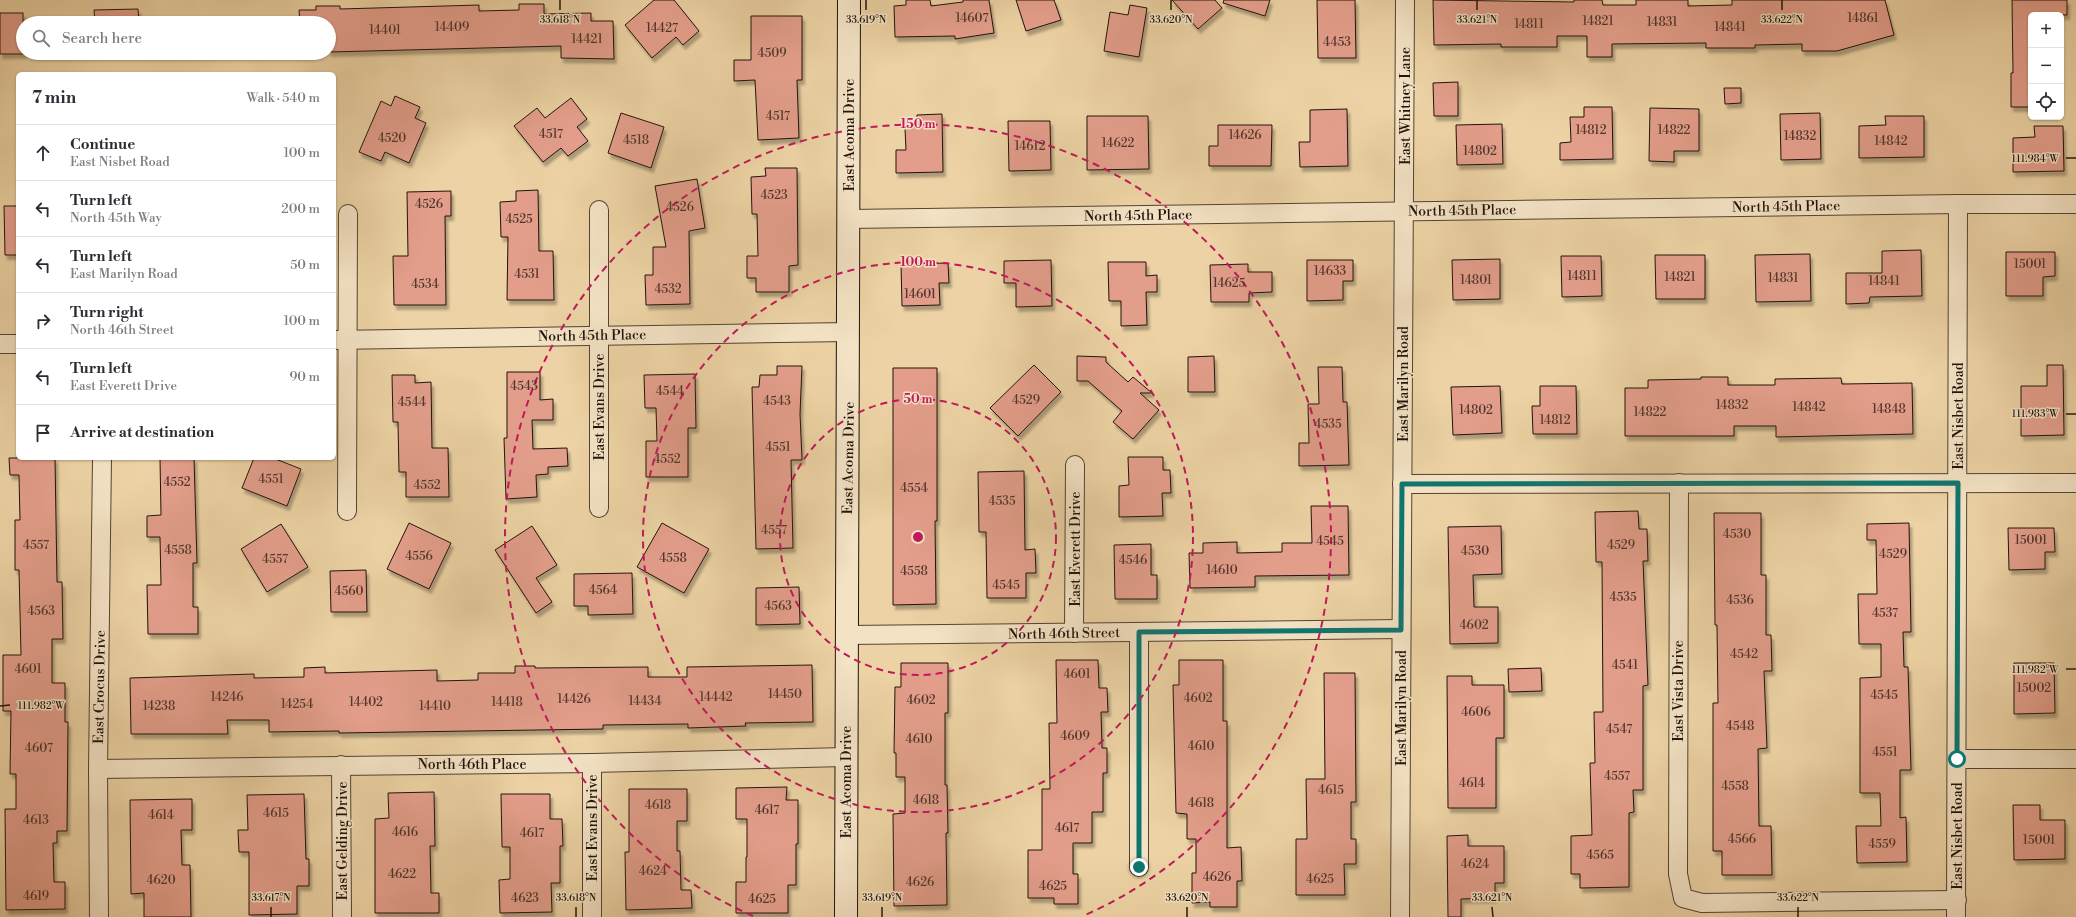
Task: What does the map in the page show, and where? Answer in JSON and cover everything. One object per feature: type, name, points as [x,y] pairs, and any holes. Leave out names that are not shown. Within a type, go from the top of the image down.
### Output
[{"type":"street","name":"East Acoma Drive","points":[[846,917],[849,0]]},
{"type":"street","name":"East Whitney Lane","points":[[1404,211],[1405,0]]},
{"type":"street","name":"North 45th Place","points":[[848,219],[1958,204],[2076,204]]},
{"type":"street","name":"East Nisbet Road","points":[[1956,909],[1958,204]]},
{"type":"street","name":"East Evans Drive","points":[[599,210],[599,508]]},
{"type":"street","name":"East Marilyn Road","points":[[1400,917],[1404,211]]},
{"type":"street","points":[[347,511],[341,340],[348,214]]},
{"type":"street","name":"North 45th Place","points":[[341,340],[849,332]]},
{"type":"street","points":[[0,344],[16,344]]},
{"type":"street","name":"East Crocus Drive","points":[[99,917],[98,769],[102,460]]},
{"type":"street","name":"East Everett Drive","points":[[1074,633],[1075,465]]},
{"type":"street","name":"East Vista Drive","points":[[1679,483],[1678,874],[1683,898],[1702,903],[1956,909]]},
{"type":"street","points":[[1402,484],[2076,483]]},
{"type":"street","name":"North 46th Street","points":[[846,635],[1401,630]]},
{"type":"street","points":[[1139,632],[1139,867]]},
{"type":"street","name":"North 46th Place","points":[[98,769],[592,763],[846,757]]},
{"type":"street","points":[[1957,759],[2076,759]]},
{"type":"street","name":"East Evans Drive","points":[[592,763],[592,917]]},
{"type":"street","name":"East Gelding Drive","points":[[342,765],[342,917]]},
{"type":"building","points":[[654,0],[674,0],[699,31],[683,45],[676,37],[652,58],[625,25]]},
{"type":"building","points":[[906,0],[930,0],[931,6],[963,2],[963,0],[989,0],[994,33],[955,39],[955,36],[895,37],[894,6],[906,5]]},
{"type":"building","points":[[1016,0],[1054,0],[1061,20],[1026,31]]},
{"type":"building","points":[[1172,0],[1215,0],[1222,8],[1198,29]]},
{"type":"building","points":[[1224,0],[1270,0],[1265,16],[1223,3]]},
{"type":"building","points":[[1317,0],[1355,0],[1356,58],[1318,58]]},
{"type":"building","points":[[1433,0],[1574,2],[1574,0],[1602,0],[1603,5],[1636,5],[1636,0],[1688,0],[1688,6],[1732,5],[1732,0],[1885,0],[1894,35],[1837,51],[1802,51],[1802,44],[1755,45],[1755,48],[1706,48],[1706,43],[1612,44],[1612,57],[1587,57],[1587,36],[1557,36],[1557,47],[1501,47],[1501,44],[1434,45]]},
{"type":"building","points":[[2012,0],[2067,0],[2067,15],[2064,15],[2064,12],[2028,12],[2028,107],[2011,107],[2011,73],[2013,73]]},
{"type":"building","points":[[519,4],[544,4],[544,14],[591,13],[591,21],[613,21],[614,59],[561,58],[561,46],[336,52],[336,16],[299,16],[299,10],[316,10],[316,6],[340,6],[340,9],[479,5],[479,11],[519,10]]},
{"type":"building","points":[[1130,5],[1147,8],[1139,57],[1104,51],[1110,12],[1128,15]]},
{"type":"building","points":[[138,9],[138,16],[94,16],[94,10]]},
{"type":"building","points":[[0,13],[23,13],[23,16],[16,16],[16,54],[0,54]]},
{"type":"building","points":[[751,16],[802,16],[802,80],[797,80],[799,138],[758,140],[755,80],[734,81],[734,60],[751,60]]},
{"type":"building","points":[[1458,82],[1458,116],[1434,116],[1433,83]]},
{"type":"building","points":[[1724,88],[1741,88],[1741,103],[1725,104]]},
{"type":"building","points":[[395,96],[420,107],[415,118],[426,123],[409,163],[385,152],[381,161],[359,152],[381,101],[391,106]]},
{"type":"building","points":[[571,98],[587,119],[577,127],[588,141],[568,156],[561,148],[543,162],[514,126],[537,108],[545,118]]},
{"type":"building","points":[[1584,107],[1612,107],[1613,159],[1560,160],[1560,143],[1571,142],[1570,117],[1584,117]]},
{"type":"building","points":[[1650,108],[1699,109],[1699,151],[1674,151],[1674,162],[1649,161]]},
{"type":"building","points":[[1347,109],[1348,166],[1300,167],[1299,142],[1310,142],[1310,110]]},
{"type":"building","points":[[621,113],[664,127],[651,168],[608,153]]},
{"type":"building","points":[[1820,113],[1821,159],[1781,160],[1780,114]]},
{"type":"building","points":[[942,114],[943,172],[896,173],[896,150],[906,150],[905,128],[917,127],[917,115]]},
{"type":"building","points":[[1087,116],[1148,116],[1149,169],[1087,170]]},
{"type":"building","points":[[1885,116],[1924,116],[1924,157],[1859,158],[1859,126],[1886,125]]},
{"type":"building","points":[[1008,121],[1050,121],[1051,170],[1009,171]]},
{"type":"building","points":[[1502,124],[1503,164],[1457,165],[1456,125]]},
{"type":"building","points":[[1218,125],[1272,125],[1271,166],[1209,166],[1209,146],[1218,146]]},
{"type":"building","points":[[2034,126],[2063,126],[2064,171],[2013,172],[2013,138],[2035,137]]},
{"type":"building","points":[[765,168],[797,168],[798,265],[789,266],[789,292],[756,292],[756,278],[747,278],[747,256],[758,256],[757,214],[752,214],[751,177],[766,176]]},
{"type":"building","points":[[697,179],[705,228],[689,231],[690,304],[646,305],[645,275],[653,275],[653,247],[666,247],[655,186]]},
{"type":"building","points":[[538,190],[539,251],[553,251],[554,300],[507,300],[508,237],[501,237],[500,202],[516,201],[516,191]]},
{"type":"building","points":[[451,191],[451,216],[445,216],[446,305],[394,305],[393,256],[408,256],[407,192]]},
{"type":"building","points":[[4,206],[16,206],[16,255],[5,255]]},
{"type":"building","points":[[1921,250],[1922,296],[1870,297],[1869,303],[1846,304],[1846,273],[1882,273],[1882,251]]},
{"type":"building","points":[[2006,252],[2055,252],[2055,276],[2043,277],[2043,296],[2006,296]]},
{"type":"building","points":[[1810,254],[1811,301],[1756,302],[1755,255]]},
{"type":"building","points":[[1655,255],[1705,255],[1705,299],[1656,299]]},
{"type":"building","points":[[1561,256],[1601,256],[1602,296],[1562,297]]},
{"type":"building","points":[[1500,259],[1500,299],[1453,300],[1452,260]]},
{"type":"building","points":[[1051,260],[1052,306],[1016,307],[1016,283],[1004,283],[1004,261]]},
{"type":"building","points":[[1307,260],[1353,260],[1353,281],[1343,281],[1343,300],[1307,301]]},
{"type":"building","points":[[1108,262],[1146,262],[1146,276],[1157,275],[1157,292],[1146,292],[1147,325],[1121,326],[1121,301],[1109,301]]},
{"type":"building","points":[[948,263],[949,283],[939,283],[940,305],[902,306],[901,264]]},
{"type":"building","points":[[1248,264],[1248,272],[1272,272],[1272,292],[1249,293],[1249,302],[1211,302],[1210,265]]},
{"type":"building","points":[[1077,356],[1106,357],[1106,362],[1128,382],[1133,377],[1152,393],[1140,393],[1159,410],[1133,439],[1113,422],[1122,411],[1088,381],[1077,381]]},
{"type":"building","points":[[1214,356],[1215,392],[1188,392],[1188,357]]},
{"type":"building","points":[[1034,365],[1061,392],[1018,436],[990,408]]},
{"type":"building","points":[[2047,365],[2063,365],[2064,435],[2021,436],[2021,386],[2047,386]]},
{"type":"building","points":[[777,366],[802,366],[800,414],[802,460],[791,460],[793,548],[756,549],[752,387],[759,387],[760,375],[777,375]]},
{"type":"building","points":[[1318,367],[1342,367],[1343,402],[1347,402],[1349,465],[1299,466],[1299,443],[1309,443],[1308,404],[1319,404]]},
{"type":"building","points":[[893,368],[937,368],[937,521],[935,521],[936,604],[893,605]]},
{"type":"building","points":[[507,372],[540,372],[540,400],[553,399],[553,420],[532,420],[533,449],[567,448],[568,466],[548,467],[548,474],[536,475],[537,497],[506,499],[504,438],[507,438]]},
{"type":"building","points":[[695,374],[696,428],[688,428],[688,477],[646,477],[646,441],[657,441],[656,408],[645,408],[644,375]]},
{"type":"building","points":[[392,375],[415,375],[415,383],[431,382],[432,448],[448,448],[449,497],[406,497],[406,472],[399,472],[398,422],[393,422]]},
{"type":"building","points":[[1701,377],[1728,377],[1728,385],[1775,385],[1775,379],[1841,378],[1842,384],[1912,383],[1913,434],[1776,437],[1776,426],[1734,426],[1734,436],[1625,436],[1625,388],[1648,388],[1648,380],[1701,379]]},
{"type":"building","points":[[1500,386],[1502,433],[1453,435],[1451,387]]},
{"type":"building","points":[[1540,386],[1576,386],[1577,434],[1533,434],[1532,406],[1540,406]]},
{"type":"building","points":[[1128,457],[1163,457],[1163,470],[1170,470],[1171,493],[1162,493],[1163,516],[1119,517],[1119,486],[1129,485]]},
{"type":"building","points":[[9,458],[16,458],[16,460],[55,460],[57,582],[62,582],[63,639],[52,639],[52,683],[65,683],[65,722],[68,722],[67,831],[57,831],[57,843],[53,843],[54,882],[65,882],[65,909],[6,910],[5,809],[16,809],[16,774],[10,774],[11,711],[3,711],[3,655],[21,655],[19,570],[15,570],[15,520],[20,520],[19,475],[10,475]]},
{"type":"building","points":[[160,460],[194,460],[197,563],[193,563],[193,607],[198,607],[198,634],[148,634],[147,585],[161,585],[160,537],[147,537],[147,516],[161,515]]},
{"type":"building","points":[[253,460],[278,460],[301,469],[287,506],[242,488]]},
{"type":"building","points":[[1024,471],[1025,550],[1035,549],[1036,573],[1026,573],[1026,598],[987,598],[986,532],[979,532],[978,472]]},
{"type":"building","points":[[1311,506],[1348,506],[1349,575],[1255,576],[1255,587],[1190,588],[1189,553],[1203,553],[1203,543],[1237,542],[1237,553],[1282,552],[1282,543],[1312,543]]},
{"type":"building","points":[[1638,511],[1639,529],[1647,529],[1648,561],[1643,561],[1648,685],[1643,686],[1643,790],[1633,790],[1634,812],[1629,813],[1629,887],[1580,888],[1580,874],[1571,874],[1571,836],[1592,835],[1590,763],[1595,763],[1594,712],[1603,712],[1602,562],[1596,562],[1595,512]]},
{"type":"building","points":[[1714,513],[1761,513],[1761,575],[1766,575],[1766,635],[1771,635],[1772,671],[1764,671],[1767,748],[1758,749],[1759,826],[1771,826],[1772,875],[1722,875],[1722,851],[1713,851],[1713,703],[1718,703],[1717,625],[1715,625]]},
{"type":"building","points":[[409,523],[451,543],[429,589],[387,569]]},
{"type":"building","points":[[662,523],[709,549],[684,593],[637,567]]},
{"type":"building","points":[[1909,523],[1911,632],[1903,632],[1904,667],[1908,667],[1911,770],[1900,770],[1900,818],[1906,817],[1907,862],[1857,863],[1856,826],[1881,826],[1880,793],[1860,793],[1860,678],[1881,677],[1881,644],[1859,644],[1858,594],[1877,594],[1876,540],[1867,540],[1867,524]]},
{"type":"building","points":[[281,524],[308,567],[267,592],[241,549]]},
{"type":"building","points":[[532,526],[557,565],[536,578],[552,602],[536,613],[495,550]]},
{"type":"building","points":[[1501,526],[1502,574],[1473,575],[1474,607],[1498,607],[1498,643],[1450,644],[1448,527]]},
{"type":"building","points":[[2008,528],[2054,528],[2055,552],[2045,552],[2045,569],[2009,570]]},
{"type":"building","points":[[1151,544],[1151,575],[1157,575],[1157,599],[1115,599],[1114,545]]},
{"type":"building","points":[[366,570],[367,612],[331,612],[330,571]]},
{"type":"building","points":[[632,573],[633,614],[588,615],[588,606],[574,606],[574,574]]},
{"type":"building","points":[[799,587],[800,624],[756,625],[756,588]]},
{"type":"building","points":[[1056,660],[1098,660],[1099,688],[1107,688],[1108,712],[1101,712],[1102,748],[1107,748],[1107,773],[1103,773],[1103,812],[1092,812],[1092,843],[1073,843],[1073,874],[1078,874],[1078,904],[1054,904],[1054,898],[1028,898],[1028,850],[1042,850],[1042,789],[1050,789],[1049,723],[1057,723]]},
{"type":"building","points":[[1179,660],[1223,660],[1223,721],[1227,721],[1227,848],[1241,847],[1242,881],[1237,881],[1237,907],[1210,907],[1210,902],[1192,903],[1192,873],[1196,873],[1196,839],[1187,839],[1187,814],[1176,813],[1173,685],[1179,685]]},
{"type":"building","points":[[901,663],[948,663],[948,713],[945,713],[945,785],[947,785],[948,833],[946,833],[947,905],[894,906],[893,814],[905,813],[905,777],[896,777],[896,753],[894,753],[895,687],[901,687]]},
{"type":"building","points":[[2014,663],[2054,663],[2055,713],[2014,714]]},
{"type":"building","points":[[812,665],[813,722],[745,723],[746,726],[688,728],[688,724],[603,725],[603,729],[339,733],[339,731],[269,732],[269,720],[227,720],[228,734],[131,734],[130,678],[254,674],[254,678],[304,677],[304,668],[325,667],[325,673],[437,670],[437,681],[478,680],[478,673],[515,673],[515,666],[535,666],[535,668],[648,667],[648,677],[687,677],[687,667]]},
{"type":"building","points":[[1541,668],[1542,691],[1509,692],[1508,669]]},
{"type":"building","points":[[1324,673],[1355,673],[1356,802],[1351,802],[1351,839],[1356,839],[1356,864],[1344,864],[1345,895],[1296,895],[1296,839],[1307,839],[1306,779],[1325,779]]},
{"type":"building","points":[[1447,676],[1472,676],[1472,685],[1504,685],[1504,738],[1496,738],[1496,808],[1448,808]]},
{"type":"building","points":[[787,787],[786,800],[798,800],[796,885],[788,885],[788,913],[736,913],[736,882],[746,882],[747,819],[736,819],[736,788]]},
{"type":"building","points":[[629,789],[687,789],[687,821],[677,821],[677,851],[680,851],[681,890],[691,890],[692,908],[626,910],[625,852],[629,852]]},
{"type":"building","points":[[434,792],[435,846],[430,846],[431,893],[439,893],[439,913],[375,913],[375,819],[389,818],[388,793]]},
{"type":"building","points":[[304,794],[306,859],[309,859],[309,886],[297,886],[297,914],[249,915],[249,852],[239,852],[238,830],[248,830],[247,795]]},
{"type":"building","points":[[501,794],[550,794],[550,819],[562,819],[563,846],[560,846],[560,883],[551,883],[552,912],[500,913],[499,880],[510,879],[510,847],[502,847]]},
{"type":"building","points":[[192,799],[192,830],[181,830],[182,865],[190,865],[191,917],[144,917],[144,893],[131,894],[130,800]]},
{"type":"building","points":[[2013,805],[2040,805],[2040,820],[2065,820],[2065,859],[2014,860]]},
{"type":"building","points":[[1468,835],[1468,846],[1504,846],[1504,883],[1495,883],[1495,898],[1461,899],[1461,917],[1448,917],[1447,836]]},
{"type":"route","points":[[1139,867],[1139,632],[1401,630],[1402,484],[1958,483],[1957,759]]}]
